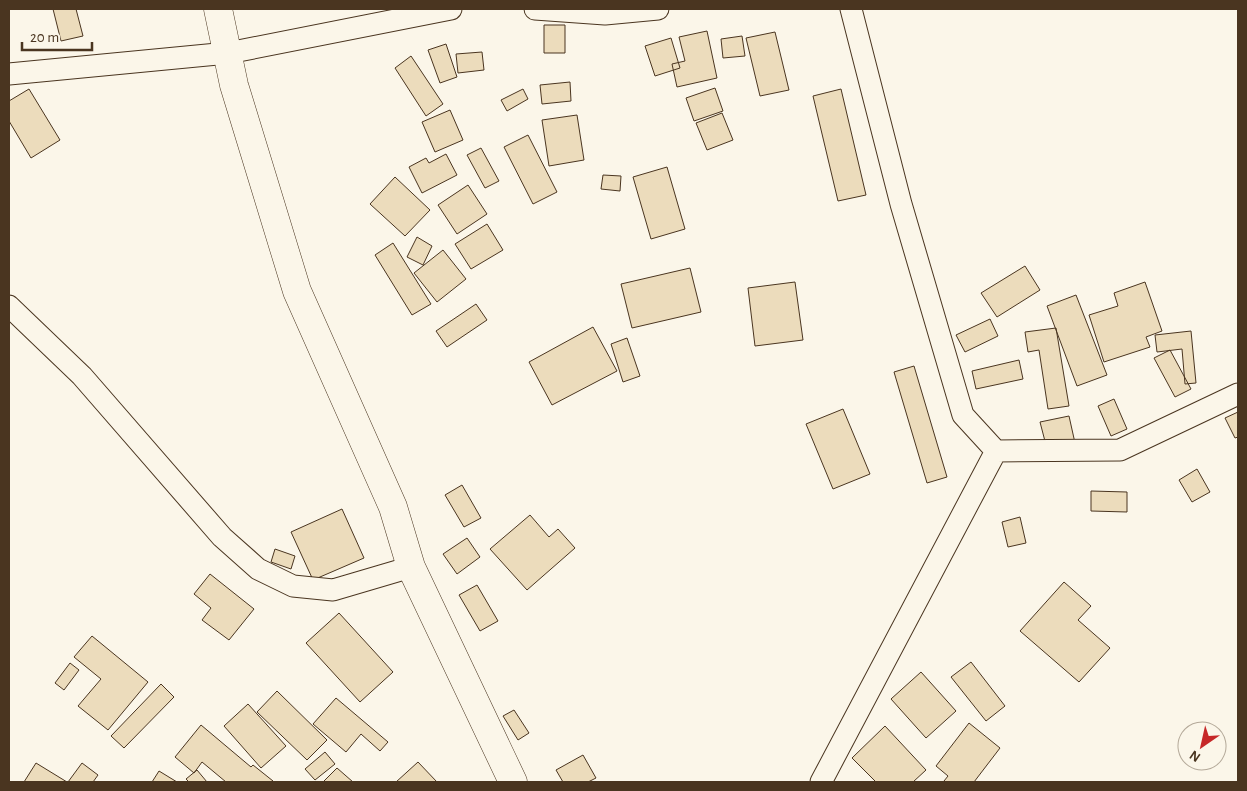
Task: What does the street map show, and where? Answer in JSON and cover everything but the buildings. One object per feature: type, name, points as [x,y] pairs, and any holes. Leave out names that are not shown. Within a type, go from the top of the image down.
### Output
[{"type":"main road","points":[[218,9],[234,85],[297,291],[393,507],[411,567],[513,782]]},
{"type":"street","points":[[9,74],[228,53],[450,9]]},
{"type":"street","points":[[534,9],[606,14],[658,9]]},
{"type":"street","points":[[851,9],[901,204],[963,415],[996,451],[1120,450],[1238,394]]},
{"type":"street","points":[[9,306],[82,376],[222,537],[258,569],[293,586],[333,590],[411,567]]},
{"type":"street","points":[[821,782],[996,451]]}]
